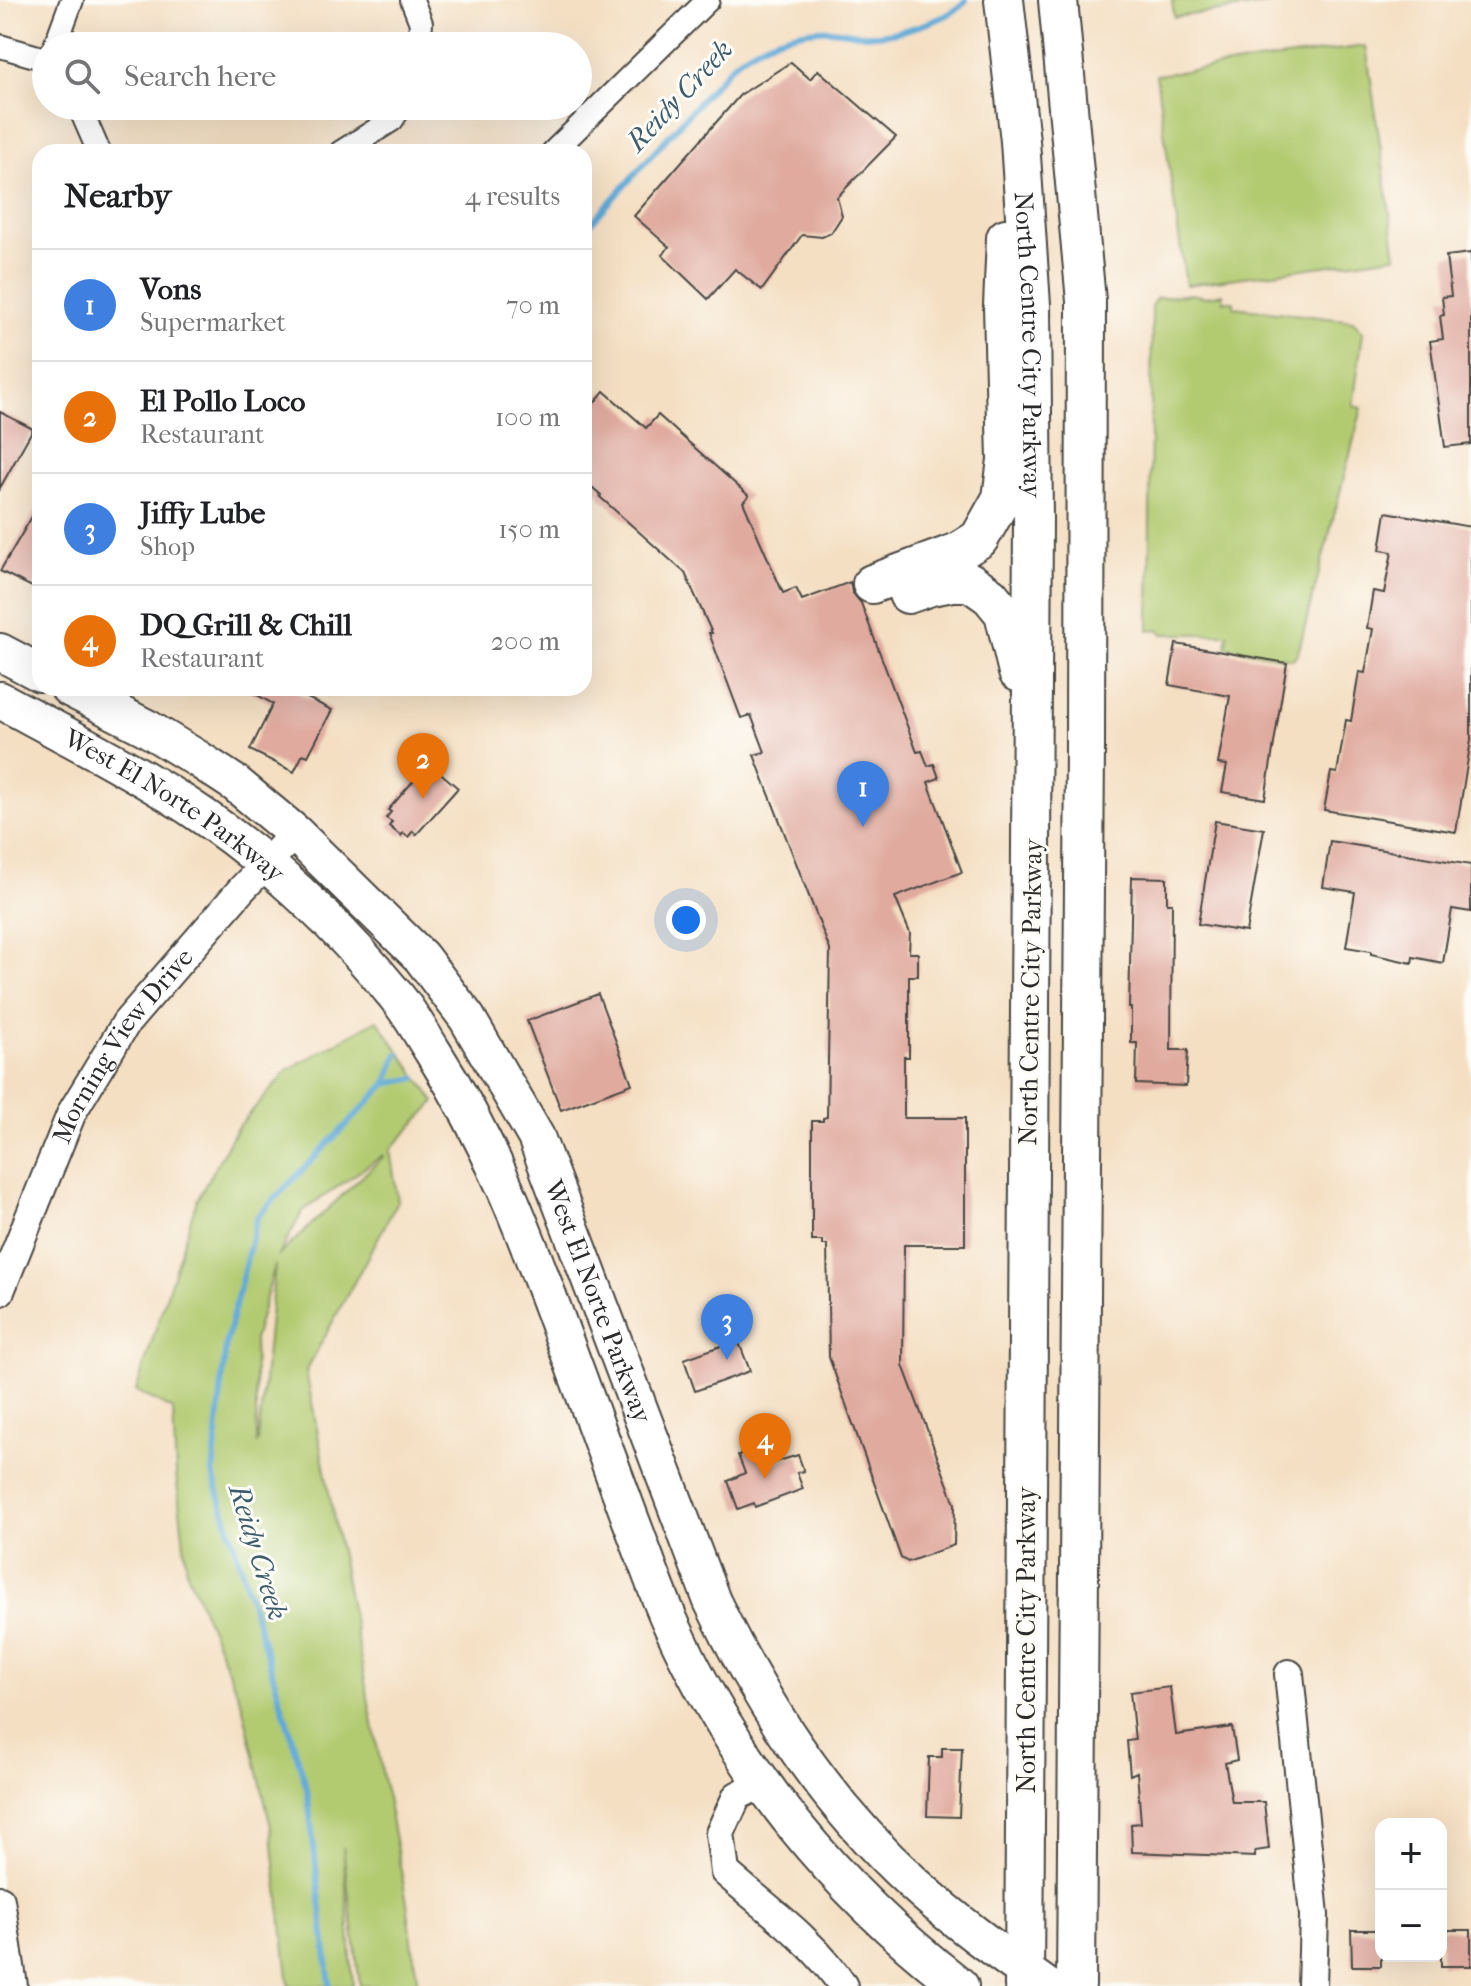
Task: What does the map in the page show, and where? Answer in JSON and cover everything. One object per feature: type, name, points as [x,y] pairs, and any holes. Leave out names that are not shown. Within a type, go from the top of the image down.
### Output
[{"type":"highway","name":"North Centre City Parkway","points":[[1004,0],[1020,141],[1031,305],[1031,1981]]},
{"type":"highway","name":"North Centre City Parkway","points":[[1058,0],[1086,301],[1076,1986]]},
{"type":"highway","points":[[1020,141],[1008,187],[1003,306],[1007,460],[1002,498],[979,539],[876,594],[970,582],[990,596],[1004,613],[1033,733]]},
{"type":"main road","points":[[0,652],[32,669]]},
{"type":"main road","name":"West El Norte Parkway","points":[[85,696],[198,759],[236,784],[295,833],[421,957],[467,1018],[529,1125],[554,1183],[712,1601],[766,1703],[792,1744],[845,1813],[877,1847],[944,1910],[1031,1981]]},
{"type":"main road","name":"West El Norte Parkway","points":[[0,700],[191,808],[296,890],[398,998],[462,1098],[490,1151],[524,1230],[672,1626],[724,1724],[761,1784],[833,1874],[901,1939],[960,1986]]},
{"type":"street","points":[[60,32],[72,0]]},
{"type":"street","points":[[412,0],[421,23],[420,32]]},
{"type":"street","points":[[592,114],[708,0]]},
{"type":"street","points":[[0,46],[32,55]]},
{"type":"street","points":[[85,120],[96,144]]},
{"type":"street","points":[[354,144],[392,120]]},
{"type":"street","points":[[561,144],[586,120]]},
{"type":"street","name":"Morning View Drive","points":[[0,1291],[77,1101],[126,1023],[295,833]]},
{"type":"street","points":[[1289,1674],[1314,1915],[1312,1986]]},
{"type":"street","points":[[761,1784],[737,1796],[720,1833],[725,1872],[833,1970],[843,1986]]},
{"type":"street","points":[[0,1900],[13,1986]]},
{"type":"green space","points":[[1172,0],[1301,0],[1174,17]]},
{"type":"green space","points":[[1366,46],[1396,256],[1186,285],[1156,75]]},
{"type":"green space","points":[[1191,294],[1205,297],[1223,294],[1224,301],[1234,301],[1234,307],[1353,321],[1363,332],[1353,406],[1362,408],[1298,653],[1293,659],[1226,647],[1228,634],[1163,634],[1159,629],[1149,630],[1152,304],[1157,298]]},
{"type":"green space","points":[[377,1020],[435,1102],[390,1150],[398,1201],[306,1371],[407,1903],[418,1986],[360,1986],[343,1847],[353,1986],[289,1986],[271,1827],[242,1704],[187,1572],[176,1474],[173,1410],[136,1391],[197,1200],[237,1128],[288,1070]],"holes":[[[384,1156],[278,1256],[303,1211]],[[275,1265],[258,1442],[257,1443],[254,1340]]]},
{"type":"building","points":[[791,62],[810,79],[818,70],[896,137],[837,197],[842,216],[831,233],[822,237],[802,235],[762,290],[735,269],[708,299],[662,255],[669,247],[634,216],[740,95]]},
{"type":"building","points":[[1471,253],[1471,444],[1445,447],[1430,341],[1443,339],[1440,316],[1444,315],[1442,297],[1451,296],[1446,256]]},
{"type":"building","points":[[604,391],[646,428],[658,415],[749,496],[743,502],[783,593],[796,588],[802,600],[850,582],[852,592],[861,603],[917,752],[922,751],[928,766],[934,764],[939,778],[928,782],[962,872],[895,897],[910,933],[909,953],[918,953],[918,976],[909,976],[909,1057],[904,1057],[904,1118],[965,1118],[965,1245],[904,1245],[903,1365],[955,1504],[954,1545],[908,1562],[901,1558],[829,1357],[827,1245],[822,1245],[822,1241],[812,1241],[812,1121],[823,1121],[827,1117],[830,950],[754,755],[765,752],[751,715],[741,718],[709,633],[712,633],[685,573],[592,487],[592,406]]},
{"type":"building","points":[[0,412],[32,431],[0,488]]},
{"type":"building","points":[[1386,512],[1471,527],[1471,740],[1456,832],[1324,810],[1331,772],[1337,773],[1346,720],[1351,721],[1359,672],[1365,673],[1373,629],[1367,628],[1373,591],[1384,593],[1392,552],[1380,550]]},
{"type":"building","points":[[32,517],[32,587],[0,571]]},
{"type":"building","points":[[1176,644],[1287,663],[1265,799],[1222,792],[1227,765],[1218,764],[1230,696],[1169,685]]},
{"type":"building","points":[[259,696],[303,696],[332,710],[308,756],[303,754],[294,772],[250,750],[273,704]]},
{"type":"building","points":[[429,763],[458,788],[416,835],[413,831],[408,837],[403,833],[401,836],[389,826],[392,822],[386,818],[391,812],[388,810]]},
{"type":"building","points":[[1215,821],[1264,829],[1246,932],[1198,924]]},
{"type":"building","points":[[1330,841],[1471,865],[1471,912],[1452,909],[1443,963],[1413,957],[1412,963],[1346,947],[1355,892],[1323,887]]},
{"type":"building","points":[[1132,877],[1167,878],[1167,903],[1172,903],[1171,1050],[1188,1050],[1186,1086],[1136,1084],[1137,1043],[1131,1043],[1129,1008]]},
{"type":"building","points":[[598,994],[632,1084],[561,1110],[527,1021]]},
{"type":"building","points":[[738,1340],[750,1371],[695,1391],[684,1359]]},
{"type":"building","points":[[760,1447],[766,1465],[798,1455],[804,1471],[797,1473],[803,1489],[755,1507],[754,1503],[738,1509],[728,1481],[745,1473],[738,1455]]},
{"type":"building","points":[[1170,1687],[1176,1735],[1232,1727],[1237,1760],[1225,1763],[1232,1802],[1264,1802],[1269,1849],[1255,1851],[1255,1857],[1132,1852],[1131,1824],[1141,1823],[1137,1772],[1130,1775],[1127,1741],[1135,1740],[1130,1692]]},
{"type":"building","points":[[942,1748],[962,1748],[959,1817],[927,1816],[929,1757],[942,1757]]},
{"type":"building","points":[[1351,1930],[1375,1930],[1375,1962],[1381,1962],[1381,1966],[1352,1966]]},
{"type":"building","points":[[1447,1930],[1471,1930],[1471,1966],[1441,1966],[1441,1962],[1447,1962]]},
{"type":"waterway","name":"Reidy Creek","points":[[592,222],[733,64],[752,50],[772,40],[806,31],[878,35],[906,30],[948,14],[966,0]]},
{"type":"waterway","name":"Reidy Creek","points":[[330,1986],[307,1789],[213,1474],[226,1343],[257,1217],[386,1084],[398,1054]]},
{"type":"waterway","name":"Reidy Creek","points":[[386,1084],[416,1078]]},
{"type":"place","name":"El Pollo Loco","points":[[423,799]]},
{"type":"place","name":"Vons","points":[[863,827]]},
{"type":"place","name":"Jiffy Lube","points":[[727,1360]]},
{"type":"place","name":"DQ Grill & Chill","points":[[765,1479]]}]
